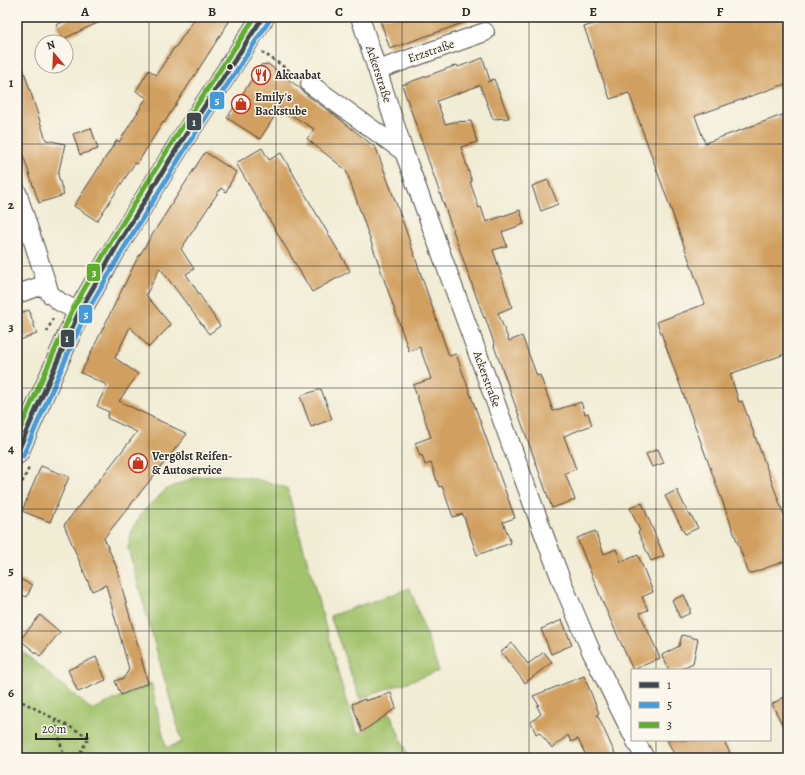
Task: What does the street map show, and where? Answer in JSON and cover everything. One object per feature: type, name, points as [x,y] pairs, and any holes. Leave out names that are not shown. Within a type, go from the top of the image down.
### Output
[{"type":"main road","points":[[24,459],[79,312],[118,244],[181,142],[263,17]]},
{"type":"street","name":"Ackerstraße","points":[[360,17],[404,152],[543,532],[591,651],[631,732]]},
{"type":"street","name":"Erzstraße","points":[[378,70],[485,32]]},
{"type":"street","points":[[310,84],[404,152]]},
{"type":"street","points":[[17,192],[50,294],[54,299],[79,312]]},
{"type":"street","points":[[17,294],[47,284]]},
{"type":"street","points":[[636,741],[645,758]]},
{"type":"path","points":[[260,50],[310,84]]},
{"type":"path","points":[[17,493],[24,459]]},
{"type":"path","points":[[17,699],[89,737],[81,751],[83,758]]},
{"type":"path","points":[[55,720],[64,758]]},
{"type":"green space","points":[[225,475],[247,477],[287,488],[345,697],[358,734],[390,713],[409,758],[17,758],[17,647],[92,710],[151,683],[166,748],[182,742],[128,548],[132,529],[145,509],[167,489],[196,477]]},
{"type":"green space","points":[[410,588],[439,671],[360,699],[330,616]]},
{"type":"building","points":[[74,17],[110,17],[74,34],[60,34],[56,25]]},
{"type":"building","points":[[196,17],[232,17],[137,164],[135,163],[97,221],[74,206],[117,140],[119,142],[147,98],[136,91],[149,70],[156,75]]},
{"type":"building","points":[[379,17],[473,17],[474,19],[390,49]]},
{"type":"building","points":[[602,17],[788,17],[788,83],[695,116],[705,143],[788,113],[788,353],[730,374],[739,402],[742,401],[788,526],[788,560],[749,574],[657,322],[705,304],[629,93],[610,99],[584,27],[603,21]]},
{"type":"building","points":[[483,58],[490,81],[494,79],[509,118],[493,119],[480,85],[437,101],[445,124],[471,121],[477,142],[461,147],[472,182],[470,182],[479,208],[481,207],[486,222],[520,210],[524,224],[502,232],[507,246],[493,250],[512,307],[498,313],[509,341],[522,336],[537,376],[540,375],[553,411],[581,402],[585,414],[588,413],[592,425],[564,436],[576,469],[565,473],[575,500],[552,508],[402,85],[457,65],[458,67]]},
{"type":"building","points":[[20,59],[46,140],[65,144],[58,175],[64,195],[39,203],[17,137],[17,60]]},
{"type":"building","points":[[268,64],[376,148],[449,356],[456,354],[515,518],[503,522],[511,543],[477,555],[463,514],[453,517],[442,486],[439,487],[431,463],[425,465],[422,455],[420,456],[415,443],[431,437],[413,385],[431,379],[420,347],[409,351],[346,170],[307,139],[314,129],[280,108],[260,139],[227,118],[261,65]]},
{"type":"building","points":[[91,128],[98,149],[80,155],[73,134]]},
{"type":"building","points":[[262,148],[269,160],[281,153],[350,271],[312,292],[236,163]]},
{"type":"building","points":[[205,152],[236,172],[226,192],[221,188],[181,249],[194,269],[186,274],[220,326],[209,334],[160,268],[146,295],[171,325],[149,347],[130,327],[115,358],[138,374],[119,401],[187,434],[104,538],[116,566],[148,683],[121,695],[115,681],[124,678],[129,669],[106,585],[92,591],[64,525],[137,432],[107,418],[109,412],[97,406],[107,385],[81,373],[136,261]]},
{"type":"building","points":[[548,180],[558,204],[541,211],[532,186]]},
{"type":"building","points":[[29,310],[37,334],[17,341],[17,314]]},
{"type":"building","points":[[321,389],[332,419],[311,427],[300,396]]},
{"type":"building","points":[[658,449],[664,463],[652,467],[646,454]]},
{"type":"building","points":[[41,466],[69,477],[50,522],[22,511]]},
{"type":"building","points":[[677,490],[689,515],[691,515],[698,528],[685,534],[665,496]]},
{"type":"building","points":[[642,503],[664,556],[651,561],[638,532],[640,531],[630,508]]},
{"type":"building","points":[[595,531],[604,554],[616,549],[621,562],[638,555],[653,592],[642,597],[648,610],[640,613],[660,658],[633,669],[603,603],[577,538]]},
{"type":"building","points":[[17,578],[32,585],[27,597],[17,593]]},
{"type":"building","points":[[684,595],[690,608],[690,613],[680,618],[672,600]]},
{"type":"building","points":[[40,615],[60,632],[40,656],[20,640]]},
{"type":"building","points":[[562,620],[572,645],[551,654],[541,629]]},
{"type":"building","points":[[682,635],[698,639],[693,663],[680,669],[669,669],[662,655],[679,646]]},
{"type":"building","points":[[512,643],[528,664],[544,652],[552,662],[525,683],[501,652]]},
{"type":"building","points":[[96,657],[106,680],[78,692],[68,670]]},
{"type":"building","points":[[584,676],[599,713],[597,714],[617,758],[587,758],[578,739],[571,742],[568,735],[552,748],[539,732],[536,734],[531,722],[541,714],[537,706],[539,705],[533,696]]},
{"type":"building","points":[[391,693],[396,708],[362,732],[352,704],[365,699],[365,701]]},
{"type":"building","points":[[788,695],[788,736],[772,704]]},
{"type":"building","points":[[668,741],[724,741],[733,758],[676,758]]},
{"type":"transit line","name":"3","points":[[17,436],[73,309],[112,240],[175,138],[255,17]]},
{"type":"transit line","name":"1","points":[[17,453],[79,312],[118,244],[181,142],[263,17]]},
{"type":"transit line","name":"5","points":[[23,456],[85,315],[124,248],[187,146],[269,21]]},
{"type":"place","name":"Akcaabat","points":[[261,75]]},
{"type":"place","name":"Emily's Backstube","points":[[241,104]]},
{"type":"place","name":"Vergölst Reifen- & Autoservice","points":[[138,463]]}]
